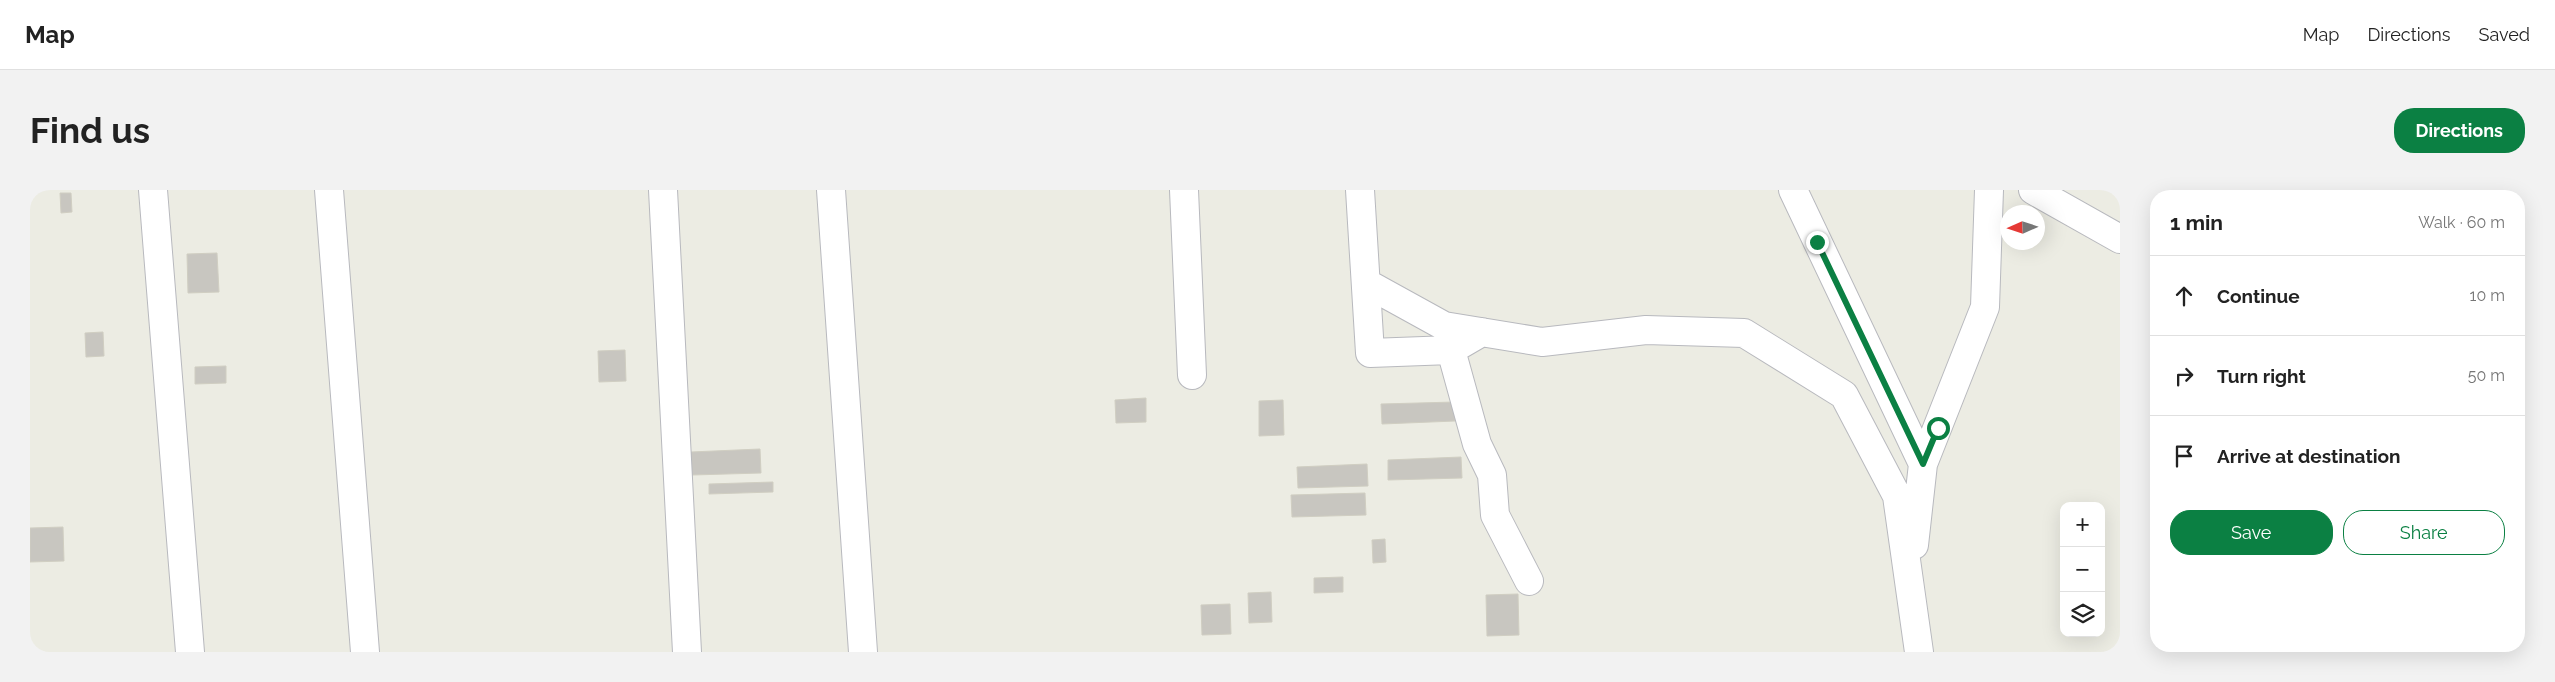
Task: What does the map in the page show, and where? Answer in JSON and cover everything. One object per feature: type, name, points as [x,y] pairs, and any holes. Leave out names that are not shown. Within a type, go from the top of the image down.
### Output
[{"type":"street","points":[[153,190],[190,652]]},
{"type":"street","points":[[329,190],[365,652]]},
{"type":"street","points":[[663,190],[687,652]]},
{"type":"street","points":[[831,190],[863,652]]},
{"type":"street","points":[[1184,190],[1192,375]]},
{"type":"street","points":[[1360,190],[1370,353],[1452,350],[1482,332]]},
{"type":"street","points":[[1793,190],[1923,464]]},
{"type":"street","points":[[1909,581],[1923,464],[1985,307],[1989,190]]},
{"type":"street","points":[[2033,190],[2120,239]]},
{"type":"street","points":[[1366,283],[1444,326],[1542,342],[1646,330],[1744,333],[1844,395],[1897,496],[1919,652]]},
{"type":"street","points":[[1452,350],[1477,444],[1492,475],[1495,515],[1529,581]]},
{"type":"building","points":[[60,193],[71,193],[72,212],[61,213]]},
{"type":"building","points":[[217,253],[219,292],[188,293],[187,254]]},
{"type":"building","points":[[103,332],[104,356],[86,357],[85,333]]},
{"type":"building","points":[[625,350],[626,381],[599,382],[598,351]]},
{"type":"building","points":[[226,366],[226,383],[195,384],[195,367]]},
{"type":"building","points":[[1146,398],[1146,422],[1116,423],[1115,400]]},
{"type":"building","points":[[1283,400],[1284,435],[1259,436],[1259,401]]},
{"type":"building","points":[[1455,402],[1455,421],[1382,424],[1381,404]]},
{"type":"building","points":[[760,449],[761,473],[692,475],[691,452]]},
{"type":"building","points":[[1461,457],[1462,478],[1388,480],[1388,460]]},
{"type":"building","points":[[1367,464],[1368,486],[1298,488],[1297,467]]},
{"type":"building","points":[[773,482],[773,492],[709,494],[709,484]]},
{"type":"building","points":[[1365,493],[1366,515],[1292,517],[1291,495]]},
{"type":"building","points":[[63,527],[64,561],[30,562],[30,528]]},
{"type":"building","points":[[1385,539],[1386,562],[1373,563],[1372,540]]},
{"type":"building","points":[[1343,577],[1343,592],[1314,593],[1314,578]]},
{"type":"building","points":[[1271,592],[1272,622],[1249,623],[1248,593]]},
{"type":"building","points":[[1518,594],[1519,635],[1487,636],[1486,595]]},
{"type":"building","points":[[1230,604],[1231,634],[1202,635],[1201,605]]},
{"type":"route","points":[[1817,242],[1923,464],[1938,428]]}]
